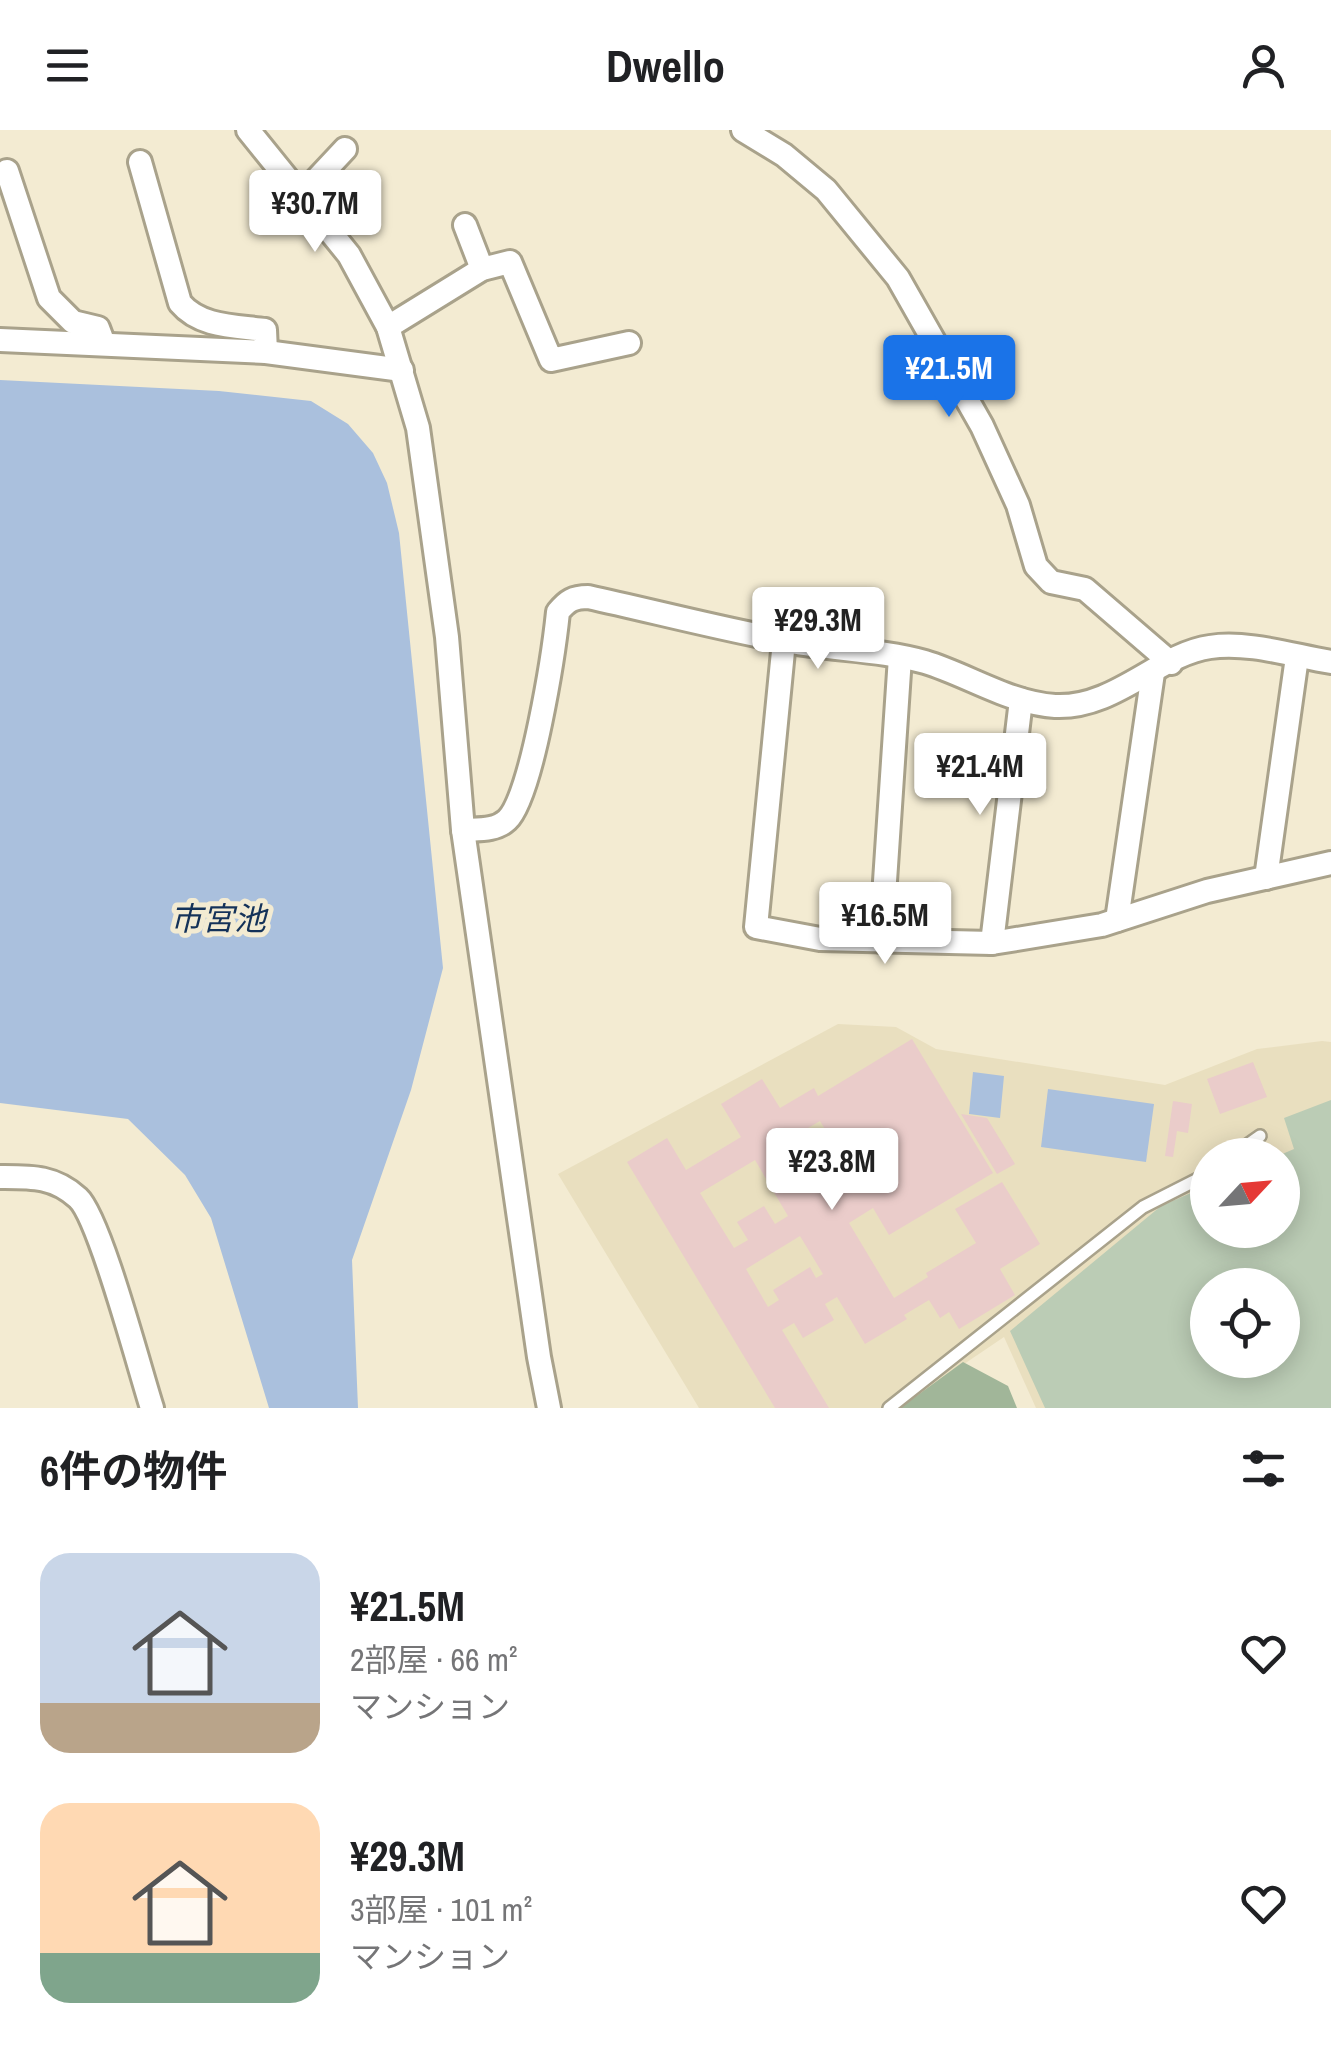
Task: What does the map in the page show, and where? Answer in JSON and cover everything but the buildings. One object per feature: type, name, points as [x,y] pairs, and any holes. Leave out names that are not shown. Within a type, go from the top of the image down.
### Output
[{"type":"street","points":[[248,130],[349,255],[388,327],[418,428],[447,637],[463,830],[505,1103],[538,1357],[549,1408]]},
{"type":"street","points":[[743,130],[784,155],[826,190],[898,278],[982,426],[1018,504],[1036,566],[1051,582],[1085,589],[1162,668]]},
{"type":"street","points":[[301,196],[345,149]]},
{"type":"street","points":[[140,162],[180,304],[191,316],[264,330],[266,352]]},
{"type":"street","points":[[6,171],[49,298],[74,322],[98,328],[104,344]]},
{"type":"street","points":[[466,225],[482,268]]},
{"type":"street","points":[[388,327],[482,268],[510,262],[551,360],[629,343]]},
{"type":"street","points":[[0,340],[266,352],[402,370]]},
{"type":"street","points":[[463,830],[496,828],[515,810],[545,705],[558,612],[566,602],[588,597],[784,641],[924,662],[1021,700],[1059,706],[1086,702],[1125,688],[1191,652],[1212,646],[1331,662]]},
{"type":"street","points":[[784,641],[756,927],[820,939],[992,943],[1048,936],[1117,920],[1207,891],[1331,863]]},
{"type":"street","points":[[1266,878],[1297,657]]},
{"type":"street","points":[[881,940],[900,658]]},
{"type":"street","points":[[1117,920],[1162,668]]},
{"type":"street","points":[[992,943],[1021,700]]},
{"type":"street","points":[[0,1177],[42,1176],[82,1201],[98,1236],[152,1408]]},
{"type":"lane","points":[[889,1408],[1072,1259],[1142,1207],[1190,1183]]},
{"type":"shaded area","points":[[838,1024],[896,1027],[936,1049],[1165,1085],[1257,1049],[1331,1042],[1331,1408],[1036,1408],[1004,1337],[899,1408],[699,1408],[558,1174]]},
{"type":"green space","points":[[1331,1100],[1331,1408],[1045,1408],[1010,1331],[1161,1206],[1190,1193],[1190,1248],[1300,1248],[1300,1138],[1290,1138],[1284,1118]]},
{"type":"green space","points":[[963,1362],[1008,1386],[1017,1408],[900,1408]]},
{"type":"water","name":"市宮池","points":[[0,380],[219,391],[311,401],[348,424],[373,453],[387,483],[399,533],[443,968],[411,1090],[352,1260],[358,1408],[269,1408],[211,1218],[185,1175],[128,1119],[0,1103]]},
{"type":"water","points":[[973,1072],[1004,1076],[1000,1118],[969,1114]]},
{"type":"water","points":[[1048,1089],[1154,1104],[1146,1162],[1041,1147]]}]
